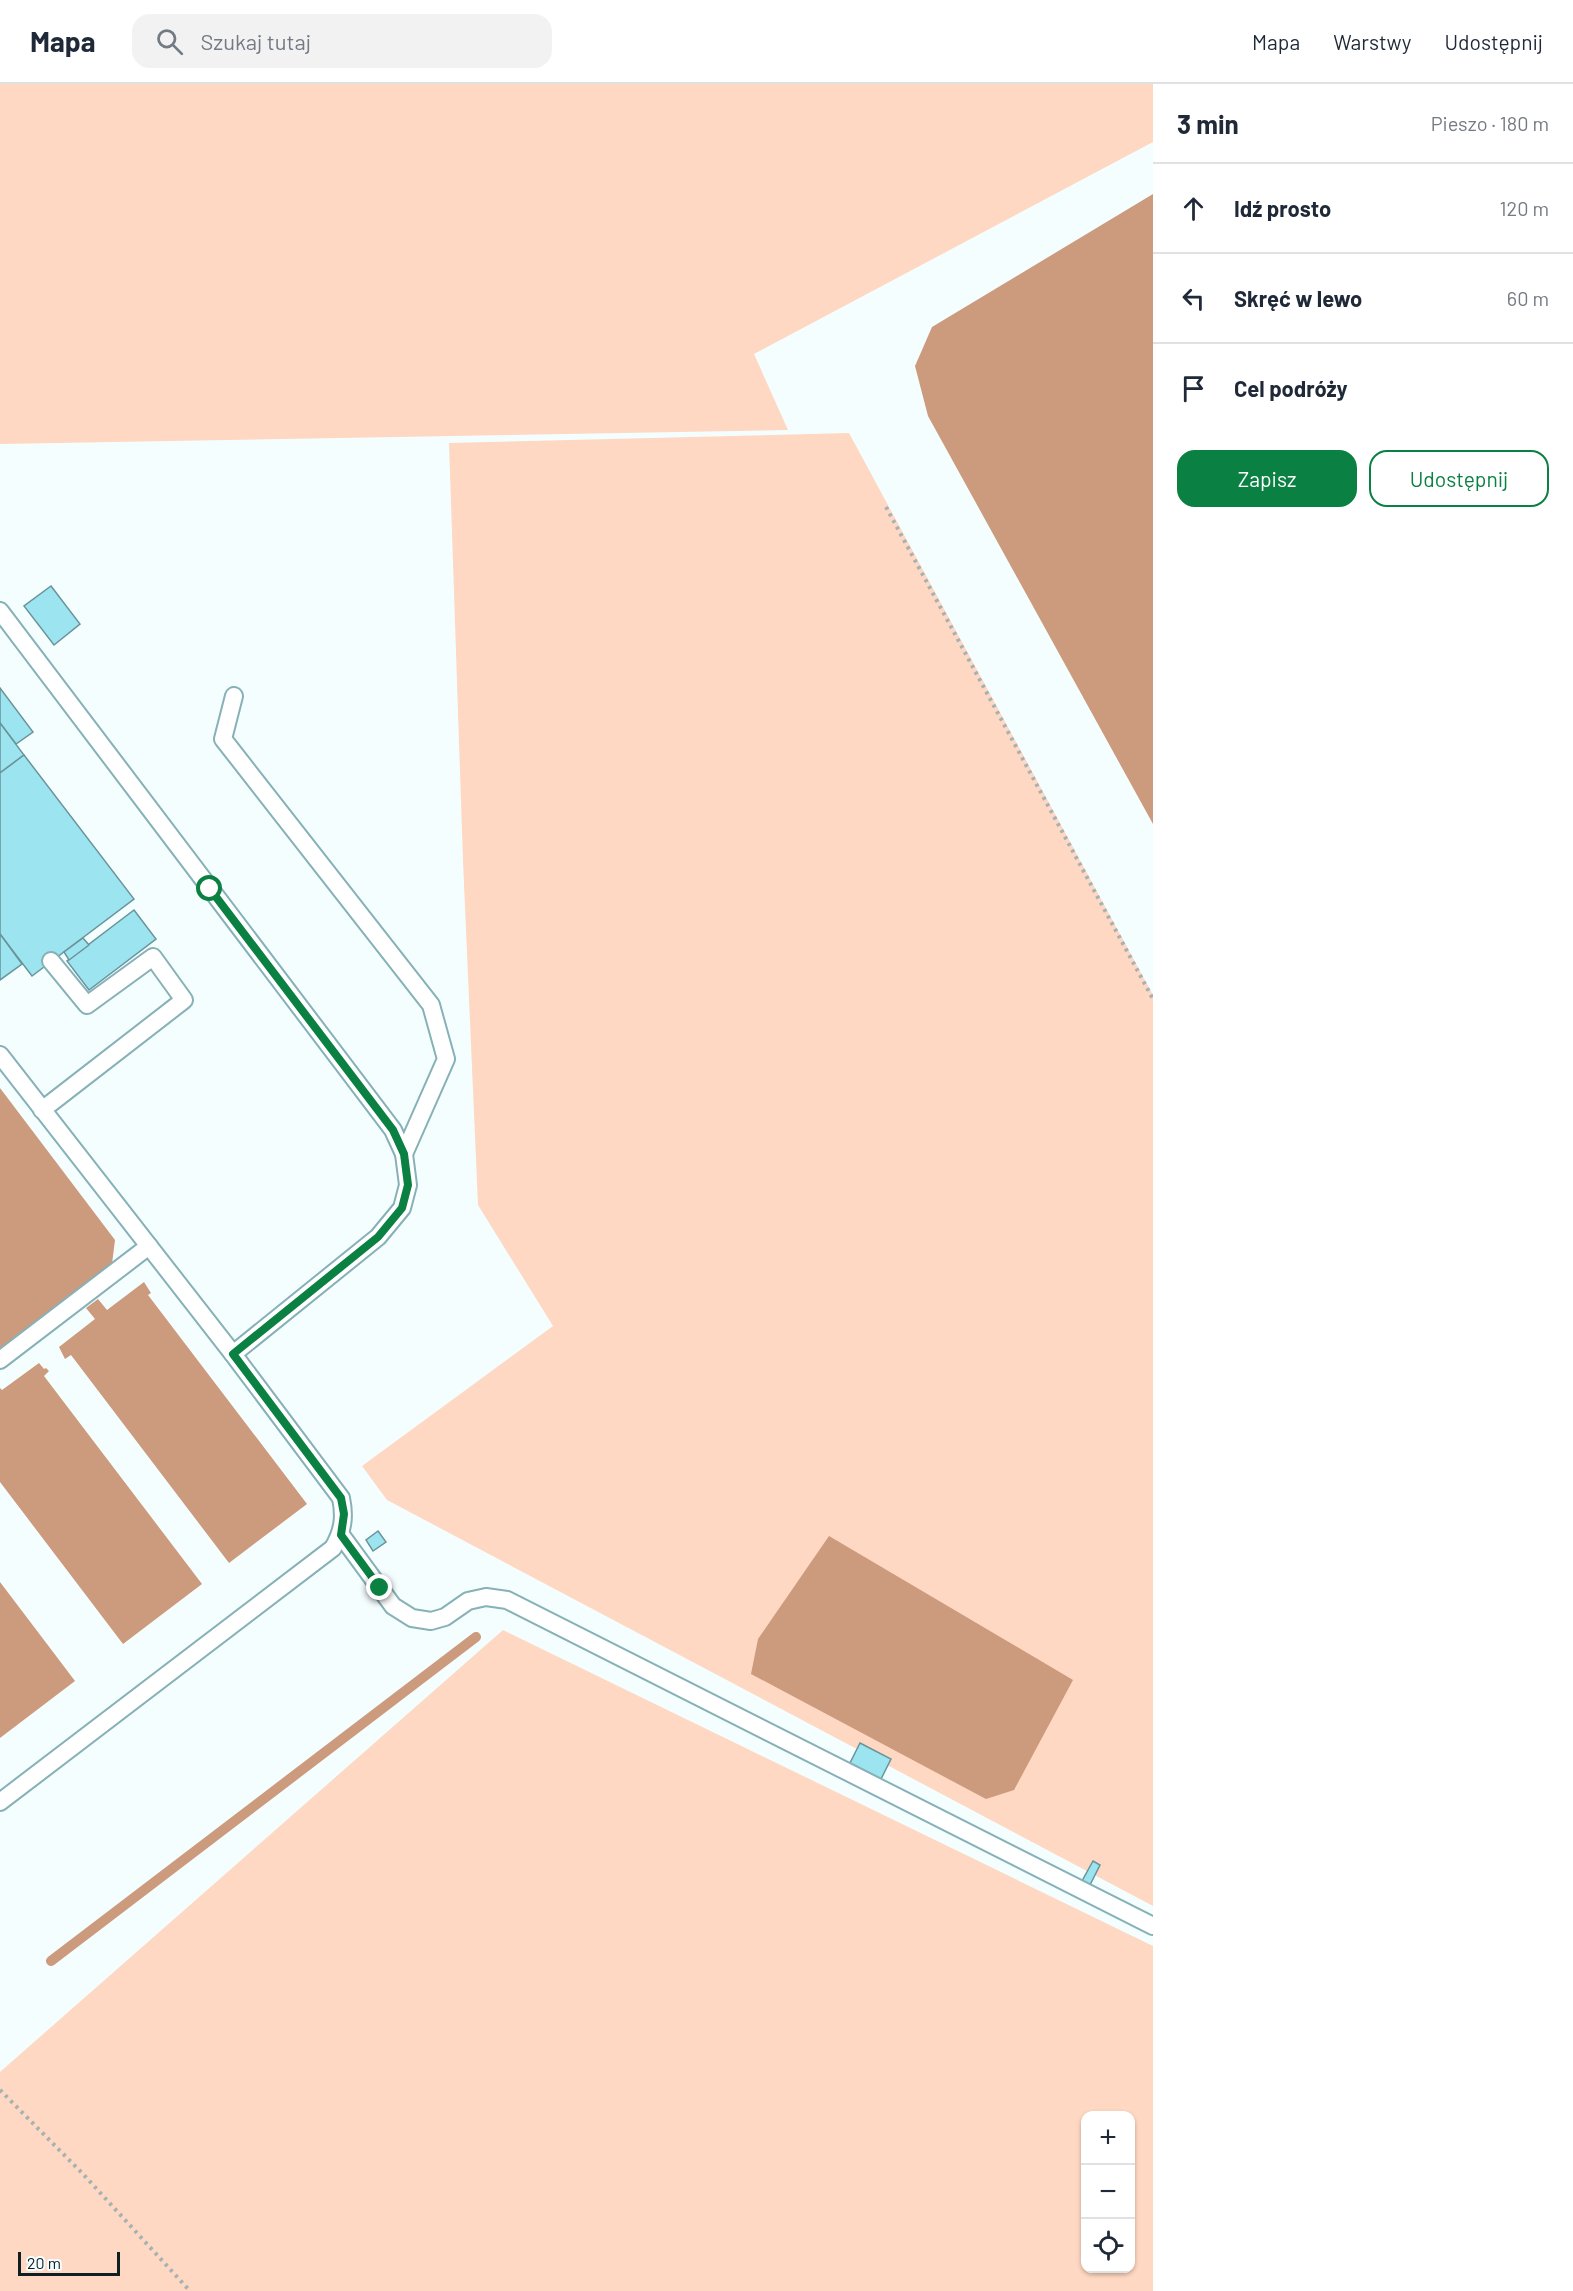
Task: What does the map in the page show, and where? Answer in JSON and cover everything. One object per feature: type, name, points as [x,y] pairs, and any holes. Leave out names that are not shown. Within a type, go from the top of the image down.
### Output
[{"type":"lane","points":[[0,611],[393,1130],[404,1154],[408,1185],[402,1208],[378,1237],[233,1354]]},
{"type":"lane","points":[[234,696],[223,738],[430,1005],[446,1059],[404,1154]]},
{"type":"lane","points":[[42,1110],[184,1000],[153,957],[87,1005],[51,961]]},
{"type":"lane","points":[[0,1055],[233,1354],[341,1498],[344,1514],[341,1535],[333,1548],[0,1802]]},
{"type":"lane","points":[[0,1360],[149,1246]]},
{"type":"lane","points":[[341,1535],[393,1606],[412,1618],[431,1620],[445,1617],[468,1601],[486,1597],[507,1600],[1153,1926]]},
{"type":"path","points":[[886,507],[1153,999]]},
{"type":"path","points":[[0,2090],[82,2174],[190,2291]]},
{"type":"shaded area","points":[[0,84],[1153,84],[1153,142],[754,354],[788,430],[0,444]]},
{"type":"shaded area","points":[[1153,194],[1153,824],[928,416],[915,366],[932,327]]},
{"type":"shaded area","points":[[849,433],[1153,995],[1153,1906],[387,1500],[362,1466],[553,1326],[478,1205],[463,861],[449,443]]},
{"type":"shaded area","points":[[0,1088],[115,1240],[112,1264],[0,1348]]},
{"type":"shaded area","points":[[144,1282],[151,1293],[148,1295],[307,1504],[229,1563],[71,1355],[65,1359],[59,1347],[95,1319],[86,1308],[98,1299],[107,1310]]},
{"type":"shaded area","points":[[39,1363],[49,1371],[44,1376],[202,1584],[123,1644],[0,1482],[0,1388],[2,1390]]},
{"type":"shaded area","points":[[829,1536],[1073,1680],[1014,1790],[986,1799],[751,1674],[758,1639]]},
{"type":"shaded area","points":[[0,1582],[75,1681],[0,1738]]},
{"type":"shaded area","points":[[503,1630],[1153,1946],[1153,2291],[0,2291],[0,2072]]},
{"type":"building","points":[[51,586],[80,624],[54,645],[24,606]]},
{"type":"building","points":[[0,688],[33,732],[16,744],[0,723]]},
{"type":"building","points":[[0,723],[24,755],[0,773]]},
{"type":"building","points":[[24,755],[134,899],[32,976],[0,934],[0,773]]},
{"type":"building","points":[[134,910],[156,939],[89,990],[67,961]]},
{"type":"building","points":[[0,934],[22,964],[0,980]]},
{"type":"building","points":[[83,938],[89,945],[69,960],[64,952]]},
{"type":"building","points":[[378,1531],[386,1542],[373,1551],[366,1540]]},
{"type":"building","points":[[860,1743],[891,1759],[881,1779],[850,1763]]},
{"type":"building","points":[[1093,1861],[1100,1865],[1090,1885],[1082,1881]]},
{"type":"waterway","points":[[51,1961],[476,1637]]},
{"type":"route","points":[[210,889],[393,1130],[404,1154],[408,1185],[402,1208],[378,1237],[233,1354],[341,1498],[344,1514],[341,1535],[380,1588]]}]
